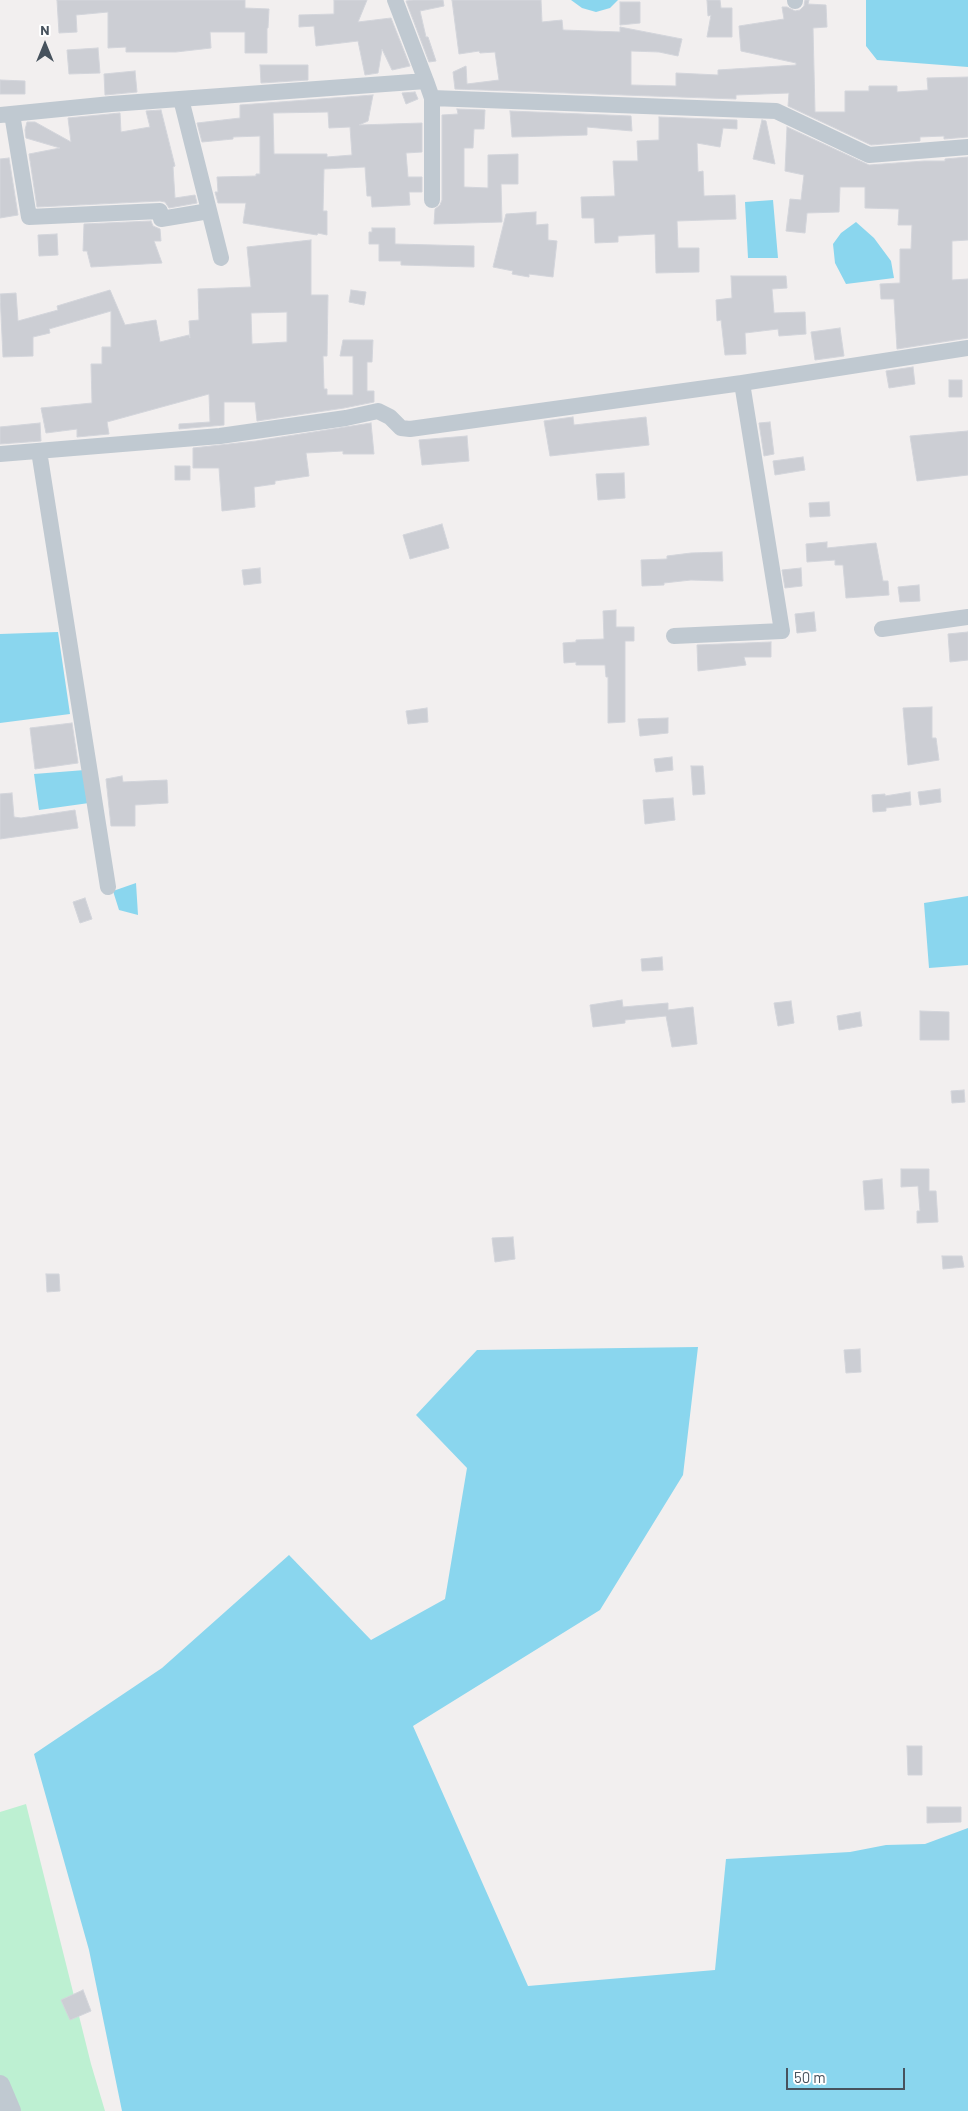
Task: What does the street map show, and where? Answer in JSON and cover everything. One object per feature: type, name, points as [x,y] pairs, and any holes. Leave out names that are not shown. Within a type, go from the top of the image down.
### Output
[{"type":"street","points":[[395,0],[432,98],[432,200]]},
{"type":"street","points":[[209,211],[161,219],[160,211],[29,217],[6,115],[181,99],[426,81]]},
{"type":"street","points":[[432,98],[776,111],[869,155],[968,147]]},
{"type":"street","points":[[181,99],[221,258]]},
{"type":"street","points":[[0,454],[220,436],[346,418],[378,411],[390,417],[401,428],[410,429],[742,383],[968,348]]},
{"type":"street","points":[[674,636],[782,630],[742,383]]},
{"type":"street","points":[[39,451],[108,887]]},
{"type":"street","points":[[882,629],[968,617]]},
{"type":"street","points":[[0,2085],[11,2111]]},
{"type":"green space","points":[[26,1804],[91,2064],[105,2111],[0,2111],[0,1812]]},
{"type":"water","points":[[571,0],[618,0],[610,8],[596,12],[582,8]]},
{"type":"water","points":[[866,0],[968,0],[968,67],[877,60],[866,46]]},
{"type":"water","points":[[773,200],[778,258],[748,258],[745,202]]},
{"type":"water","points":[[856,222],[874,238],[891,261],[894,278],[846,284],[835,263],[833,244],[841,233]]},
{"type":"water","points":[[58,632],[70,714],[0,723],[0,634]]},
{"type":"water","points":[[85,770],[89,803],[39,810],[34,774]]},
{"type":"water","points":[[136,883],[138,915],[119,910],[113,891]]},
{"type":"water","points":[[968,896],[968,965],[929,968],[924,903]]},
{"type":"water","points":[[698,1347],[683,1475],[600,1610],[413,1726],[528,1986],[715,1970],[726,1859],[850,1852],[886,1845],[925,1844],[968,1828],[968,2111],[122,2111],[89,1950],[34,1754],[162,1668],[289,1555],[371,1640],[445,1599],[467,1468],[416,1415],[477,1350]]},
{"type":"building","points":[[57,0],[245,0],[245,8],[269,9],[267,53],[245,53],[245,32],[210,32],[211,48],[176,52],[126,52],[126,47],[108,48],[108,12],[76,15],[77,32],[59,33]]},
{"type":"building","points":[[334,0],[367,0],[358,22],[391,18],[410,66],[392,70],[382,49],[378,73],[365,75],[358,41],[316,46],[314,26],[299,27],[299,15],[334,14]]},
{"type":"building","points":[[443,0],[444,6],[420,11],[426,37],[428,37],[436,61],[429,62],[406,1]]},
{"type":"building","points":[[452,0],[541,0],[542,22],[562,20],[563,30],[620,32],[620,27],[682,39],[678,56],[659,52],[631,51],[631,85],[676,86],[676,73],[718,75],[718,70],[796,65],[796,63],[741,51],[739,26],[784,19],[782,7],[795,11],[800,10],[804,6],[805,0],[809,0],[808,4],[826,5],[827,27],[813,28],[815,112],[845,112],[845,91],[869,91],[869,86],[897,86],[897,92],[928,90],[927,78],[968,77],[968,137],[944,139],[944,136],[920,137],[920,141],[871,145],[788,106],[789,93],[736,95],[736,99],[455,89],[453,72],[466,66],[467,84],[499,80],[495,52],[480,53],[479,51],[459,54]]},
{"type":"building","points":[[707,0],[720,0],[721,8],[732,8],[732,37],[707,37],[711,15],[708,16]]},
{"type":"building","points":[[620,2],[640,2],[640,23],[620,25]]},
{"type":"building","points":[[98,48],[100,73],[69,74],[67,50]]},
{"type":"building","points":[[260,65],[308,65],[308,80],[261,83]]},
{"type":"building","points":[[135,71],[137,92],[105,95],[104,74]]},
{"type":"building","points":[[0,80],[25,81],[25,94],[0,94]]},
{"type":"building","points":[[415,92],[418,99],[406,104],[402,93]]},
{"type":"building","points":[[373,95],[368,121],[359,125],[422,123],[422,152],[406,153],[408,177],[422,177],[422,192],[409,192],[410,205],[372,207],[371,196],[367,196],[365,167],[324,169],[323,211],[327,211],[327,235],[243,223],[246,203],[218,203],[215,192],[218,192],[217,177],[256,176],[256,174],[260,174],[260,136],[233,137],[233,139],[202,142],[197,123],[240,118],[240,105]],"holes":[[[328,112],[329,128],[350,127],[352,155],[327,157],[327,154],[274,154],[273,113]]]},
{"type":"building","points":[[457,109],[485,110],[484,129],[474,129],[473,148],[464,148],[464,187],[488,188],[488,155],[518,154],[518,184],[501,184],[502,222],[434,224],[435,209],[442,200],[442,115],[458,114]]},
{"type":"building","points":[[161,110],[175,166],[173,167],[175,198],[195,195],[197,203],[169,208],[165,202],[160,201],[37,207],[29,154],[60,148],[26,138],[27,122],[35,122],[71,142],[68,118],[120,113],[121,132],[150,127],[146,111]]},
{"type":"building","points":[[510,111],[631,116],[632,131],[587,127],[587,135],[512,137]]},
{"type":"building","points":[[659,117],[737,120],[737,129],[723,128],[720,147],[697,143],[698,172],[703,171],[704,196],[735,195],[736,219],[677,221],[678,248],[699,248],[699,272],[656,273],[655,234],[618,236],[618,242],[595,243],[594,218],[582,218],[581,197],[615,196],[613,161],[638,161],[637,141],[659,140]]},
{"type":"building","points":[[762,120],[766,121],[775,164],[753,159]]},
{"type":"building","points":[[787,127],[869,165],[945,161],[945,159],[968,157],[968,240],[952,241],[952,280],[968,279],[968,338],[897,349],[894,299],[881,299],[880,284],[900,283],[900,249],[911,249],[912,225],[898,225],[899,209],[865,208],[865,187],[840,187],[839,212],[807,213],[805,233],[786,231],[790,199],[801,200],[804,175],[785,171]]},
{"type":"building","points":[[9,158],[18,215],[0,218],[0,159]]},
{"type":"building","points":[[536,212],[536,225],[548,224],[548,240],[557,241],[553,277],[529,274],[529,277],[512,274],[513,271],[493,267],[506,214]]},
{"type":"building","points":[[151,221],[153,226],[160,229],[161,241],[154,241],[162,263],[91,267],[87,251],[83,251],[84,224]]},
{"type":"building","points":[[372,228],[395,228],[395,244],[474,246],[474,267],[401,265],[401,261],[379,261],[379,244],[369,244],[369,232],[372,232]]},
{"type":"building","points":[[57,234],[58,255],[39,256],[38,235]]},
{"type":"building","points":[[311,240],[311,295],[328,295],[327,356],[323,356],[324,389],[327,389],[327,395],[353,395],[353,356],[340,356],[343,340],[373,340],[372,362],[367,362],[367,391],[374,391],[374,402],[257,421],[255,402],[224,402],[224,425],[179,429],[179,424],[210,422],[209,394],[107,422],[109,434],[77,437],[77,429],[46,433],[41,408],[92,403],[91,364],[102,364],[102,347],[111,347],[111,311],[49,329],[50,333],[33,337],[33,356],[3,357],[0,294],[16,293],[18,321],[58,310],[57,306],[110,290],[125,325],[156,320],[160,342],[189,335],[190,338],[189,321],[199,320],[198,289],[251,287],[247,247]],"holes":[[[287,312],[287,342],[252,344],[251,313]]]},
{"type":"building","points":[[731,276],[786,276],[787,288],[772,289],[774,313],[805,312],[806,334],[779,336],[778,329],[745,333],[746,354],[725,355],[721,320],[717,321],[716,300],[732,298]]},
{"type":"building","points":[[351,290],[366,292],[364,305],[349,302]]},
{"type":"building","points":[[840,328],[844,356],[815,360],[811,332]]},
{"type":"building","points":[[913,367],[915,384],[889,388],[886,371]]},
{"type":"building","points":[[949,380],[962,380],[962,397],[949,397]]},
{"type":"building","points":[[573,417],[574,425],[646,417],[649,445],[550,456],[544,421]]},
{"type":"building","points":[[770,422],[774,454],[764,456],[759,423]]},
{"type":"building","points":[[40,423],[41,441],[0,444],[0,427]]},
{"type":"building","points":[[371,423],[374,454],[343,454],[343,451],[306,453],[309,476],[275,481],[275,484],[254,487],[255,507],[222,511],[219,468],[193,468],[193,448],[256,441]]},
{"type":"building","points":[[968,431],[968,475],[917,481],[910,436]]},
{"type":"building","points":[[467,436],[469,461],[422,465],[419,440]]},
{"type":"building","points":[[803,457],[805,470],[775,475],[773,461]]},
{"type":"building","points":[[175,466],[190,466],[190,480],[175,480]]},
{"type":"building","points":[[624,473],[625,498],[598,500],[596,474]]},
{"type":"building","points":[[829,502],[830,516],[810,517],[809,503]]},
{"type":"building","points":[[442,524],[449,548],[410,559],[403,535]]},
{"type":"building","points":[[827,542],[827,548],[876,543],[883,581],[888,581],[889,595],[846,598],[843,565],[835,565],[835,560],[807,562],[806,544]]},
{"type":"building","points":[[722,552],[723,581],[691,580],[664,583],[664,585],[642,586],[641,560],[667,559],[667,556],[691,553]]},
{"type":"building","points":[[260,568],[261,583],[244,585],[242,570]]},
{"type":"building","points":[[801,568],[802,586],[785,588],[782,570]]},
{"type":"building","points":[[919,585],[920,601],[900,602],[898,587]]},
{"type":"building","points":[[616,610],[616,627],[634,627],[634,641],[625,641],[625,722],[608,723],[608,677],[606,677],[605,665],[576,665],[576,662],[564,663],[563,643],[576,642],[576,640],[604,639],[603,611]]},
{"type":"building","points":[[814,612],[816,631],[797,633],[795,614]]},
{"type":"building","points":[[968,632],[968,660],[950,662],[948,634]]},
{"type":"building","points":[[771,642],[771,657],[744,657],[746,665],[698,671],[697,645]]},
{"type":"building","points":[[932,707],[932,738],[936,738],[939,760],[908,765],[903,708]]},
{"type":"building","points":[[427,708],[428,722],[408,724],[406,711]]},
{"type":"building","points":[[668,718],[668,733],[640,736],[638,719]]},
{"type":"building","points":[[72,723],[78,763],[35,769],[30,728]]},
{"type":"building","points":[[672,757],[673,770],[656,772],[654,759]]},
{"type":"building","points":[[691,766],[703,766],[705,794],[693,795]]},
{"type":"building","points":[[122,776],[123,782],[167,780],[168,803],[135,805],[135,826],[111,826],[106,779]]},
{"type":"building","points":[[940,789],[941,802],[920,805],[918,792]]},
{"type":"building","points":[[910,792],[911,805],[886,808],[886,811],[873,812],[872,795],[885,794],[885,796]]},
{"type":"building","points":[[12,793],[14,817],[21,818],[75,810],[78,828],[0,839],[0,794]]},
{"type":"building","points":[[673,798],[675,820],[645,824],[643,800]]},
{"type":"building","points":[[85,898],[92,919],[80,923],[73,902]]},
{"type":"building","points":[[662,957],[663,970],[642,971],[641,959]]},
{"type":"building","points":[[622,1000],[623,1007],[668,1003],[668,1010],[693,1007],[697,1044],[672,1047],[666,1016],[625,1020],[625,1023],[593,1027],[590,1005]]},
{"type":"building","points":[[791,1001],[794,1023],[778,1026],[774,1003]]},
{"type":"building","points":[[920,1011],[949,1012],[949,1040],[920,1040]]},
{"type":"building","points":[[860,1012],[862,1026],[839,1030],[837,1016]]},
{"type":"building","points":[[964,1090],[965,1102],[952,1103],[951,1091]]},
{"type":"building","points":[[901,1169],[929,1169],[929,1191],[936,1191],[938,1222],[917,1223],[917,1211],[920,1211],[918,1186],[901,1187]]},
{"type":"building","points":[[882,1179],[884,1209],[865,1210],[863,1181]]},
{"type":"building","points":[[513,1237],[515,1259],[495,1262],[492,1238]]},
{"type":"building","points":[[942,1256],[962,1256],[964,1267],[943,1269]]},
{"type":"building","points":[[46,1274],[59,1274],[60,1291],[47,1292]]},
{"type":"building","points":[[860,1349],[861,1372],[846,1373],[844,1350]]},
{"type":"building","points":[[907,1746],[922,1746],[922,1775],[908,1775]]},
{"type":"building","points":[[927,1807],[961,1807],[961,1822],[927,1823]]},
{"type":"building","points":[[83,1990],[91,2011],[70,2020],[61,2000]]}]
